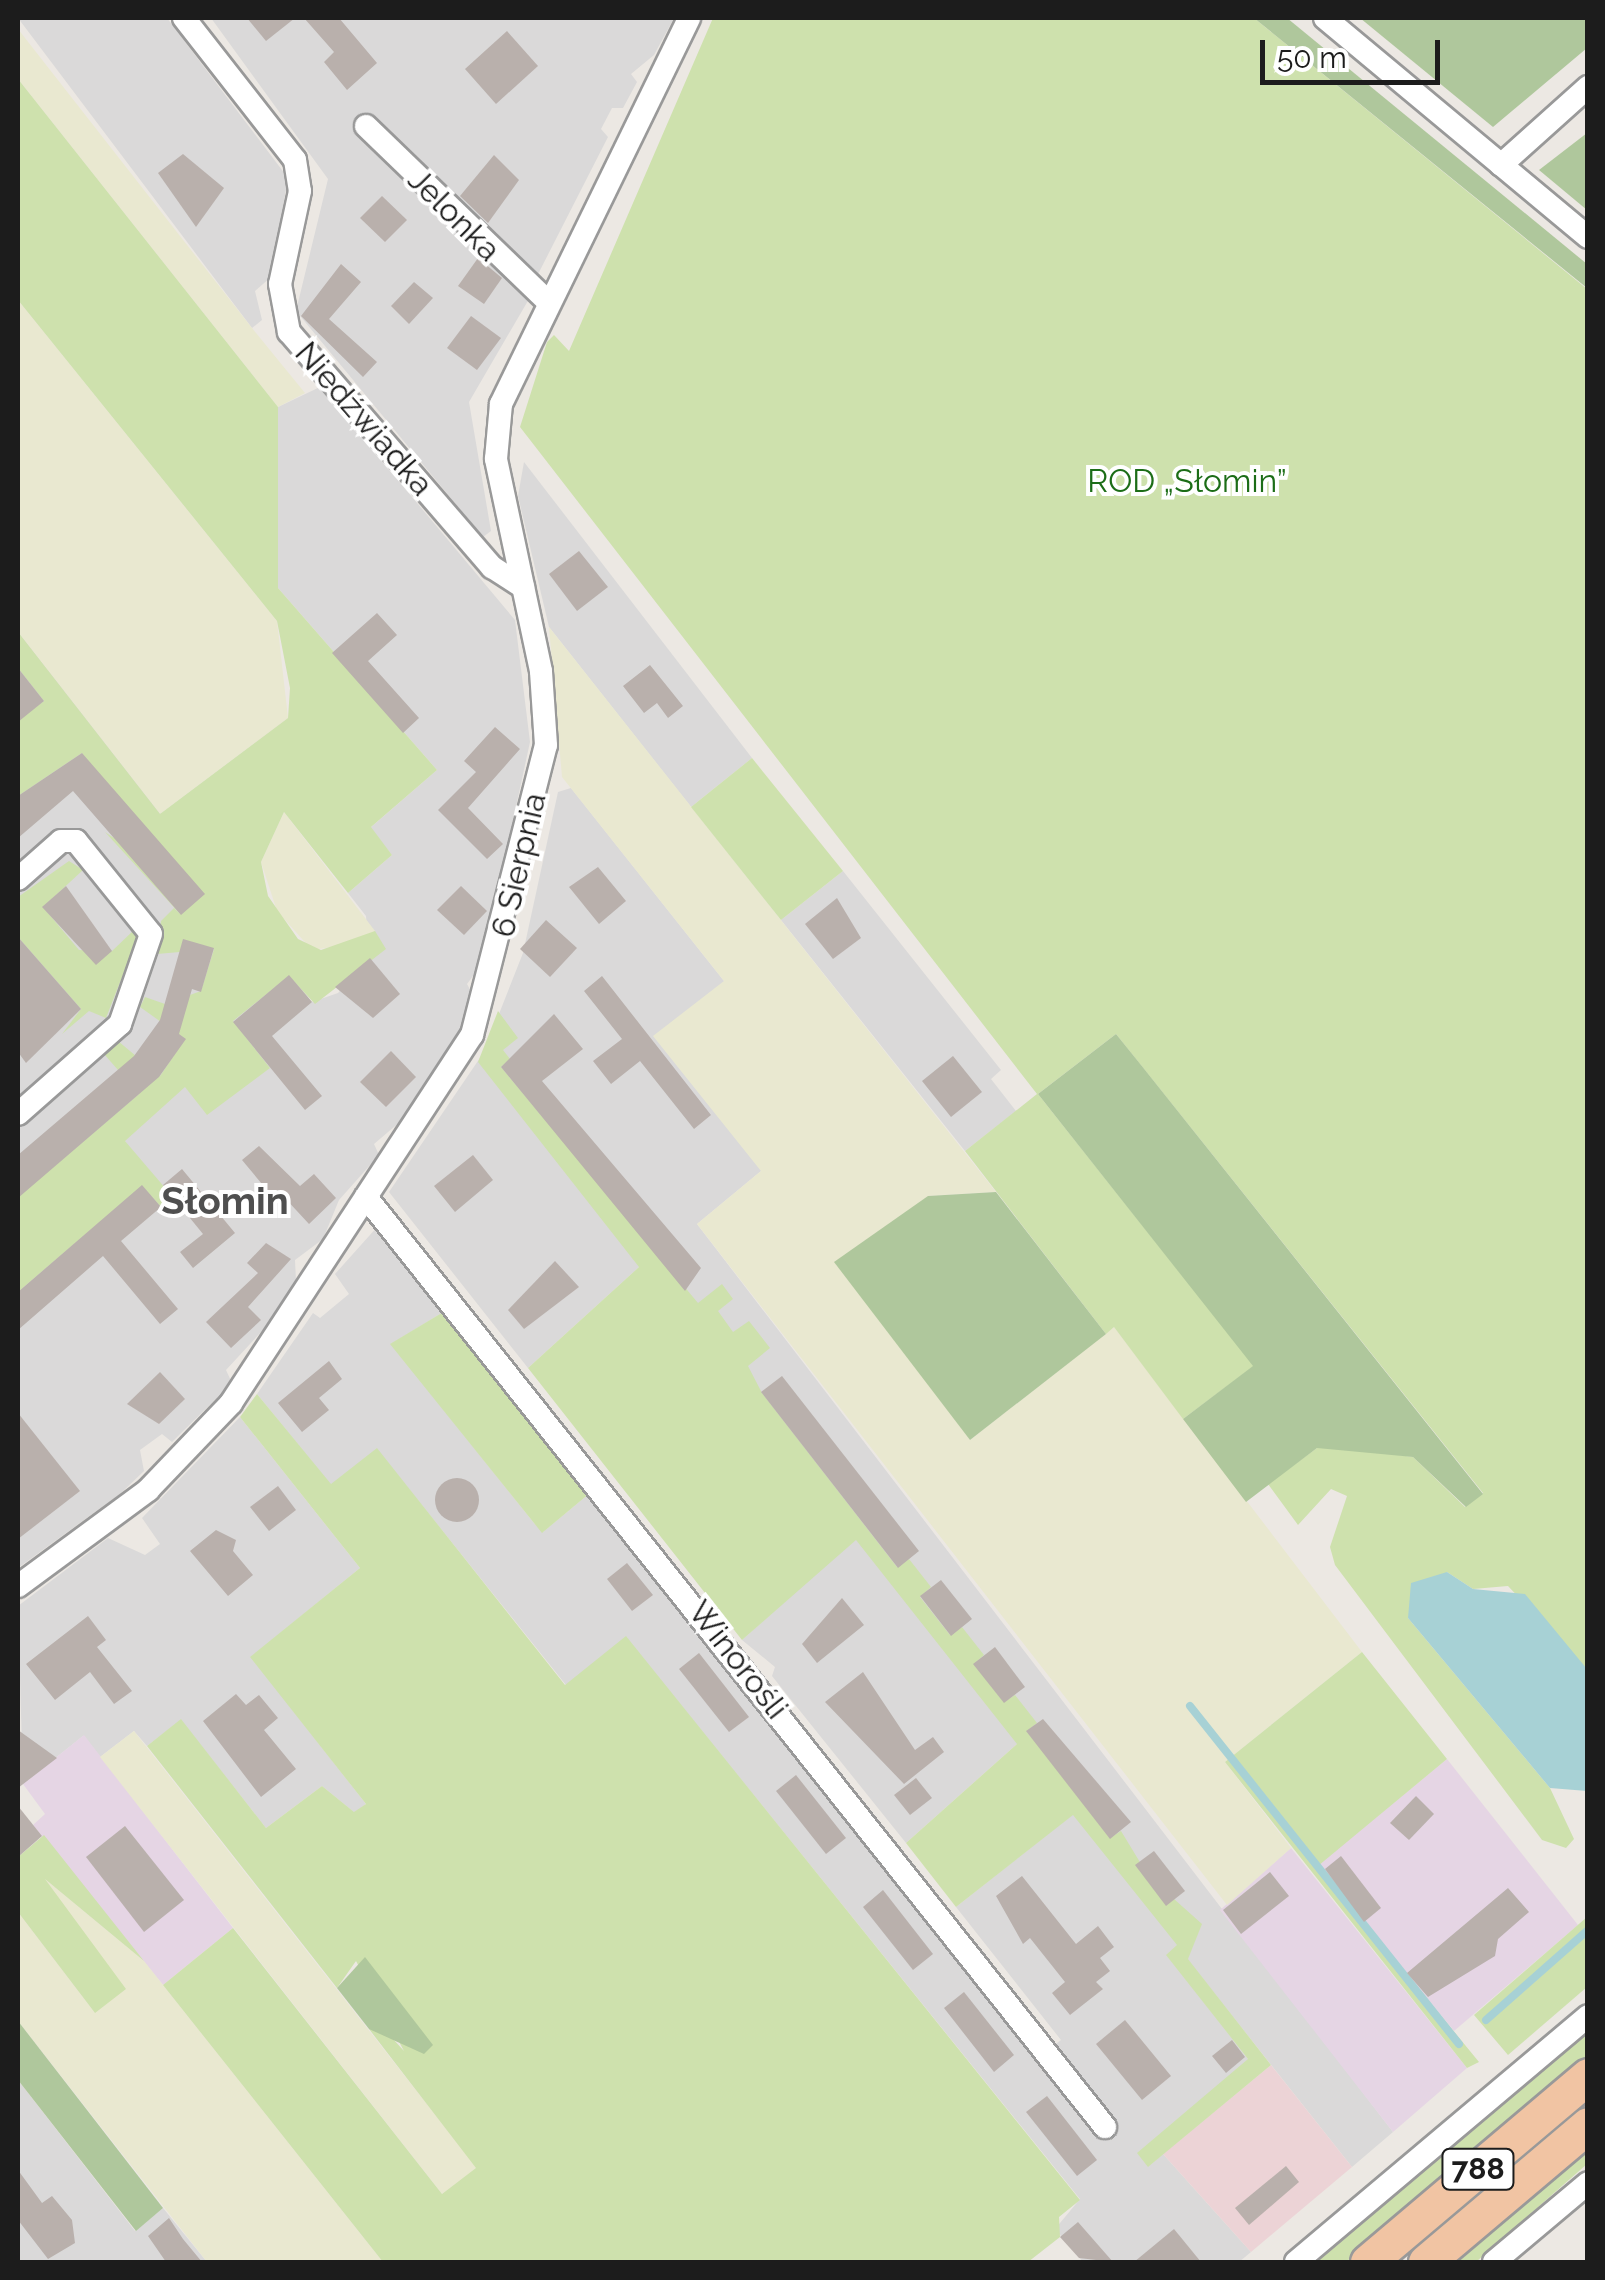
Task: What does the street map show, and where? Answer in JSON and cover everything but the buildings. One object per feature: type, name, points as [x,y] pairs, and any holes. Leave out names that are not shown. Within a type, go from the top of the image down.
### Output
[{"type":"main road","name":"788","points":[[1368,2262],[1588,2076]]},
{"type":"main road","name":"788","points":[[1426,2262],[1588,2126]]},
{"type":"street","name":"Niedźwiadka","points":[[184,18],[295,160],[300,191],[280,284],[289,332],[492,568],[523,587]]},
{"type":"street","name":"6 Sierpnia","points":[[18,1586],[148,1490],[211,1427],[472,1035],[514,894],[546,745],[523,587],[498,471],[498,426],[510,375],[545,299],[690,18]]},
{"type":"street","points":[[1325,18],[1588,237]]},
{"type":"street","points":[[1501,165],[1588,87]]},
{"type":"street","name":"Jelonka","points":[[366,126],[545,299]]},
{"type":"street","points":[[18,879],[61,841],[76,841],[151,934],[120,1024],[18,1114]]},
{"type":"street","name":"Winorośli","points":[[366,1197],[1105,2127]]},
{"type":"street","points":[[1296,2262],[1588,2016]]},
{"type":"street","points":[[1494,2262],[1588,2183]]},
{"type":"shaded area","points":[[18,18],[167,18],[288,178],[271,277],[255,291],[262,320],[252,328]]},
{"type":"shaded area","points":[[211,18],[674,18],[654,55],[631,74],[637,82],[623,108],[612,108],[601,129],[608,137],[533,284],[410,180],[529,299],[469,402],[491,531],[483,537],[296,311],[328,179]]},
{"type":"shaded area","points":[[320,387],[515,620],[530,742],[482,964],[467,984],[473,995],[458,1038],[401,1121],[374,1144],[379,1155],[339,1200],[323,1239],[295,1260],[296,1281],[273,1319],[226,1370],[232,1383],[172,1442],[162,1434],[140,1450],[144,1471],[121,1493],[18,1568],[18,1292],[142,1185],[125,1141],[18,1228],[18,632],[312,1002],[338,993],[369,958],[366,916],[348,893],[392,855],[370,828],[437,770],[278,588],[278,407]]},
{"type":"shaded area","points":[[524,462],[752,758],[691,807],[549,627],[518,496]]},
{"type":"shaded area","points":[[571,788],[724,981],[761,1171],[697,1224],[1393,2132],[1352,2167],[1177,1946],[1167,1955],[1249,2060],[1149,2166],[1163,2154],[1251,2252],[1239,2262],[1083,2262],[1055,2229],[1080,2199],[626,1637],[566,1685],[377,1449],[331,1485],[257,1394],[313,1313],[320,1318],[349,1294],[335,1274],[378,1226],[445,1311],[391,1344],[534,1523],[543,1532],[590,1493],[1053,2046],[1061,2040],[956,1907],[1072,1815],[1017,1744],[906,1843],[772,1676],[775,1667],[742,1640],[855,1539],[639,1267],[528,1368],[389,1192],[484,1052],[523,953],[558,792]]},
{"type":"shaded area","points":[[843,871],[1001,1070],[991,1079],[1016,1111],[965,1151],[781,920]]},
{"type":"shaded area","points":[[240,1417],[360,1568],[251,1657],[366,1804],[355,1813],[322,1786],[266,1828],[181,1720],[147,1746],[134,1731],[100,1757],[83,1736],[23,1784],[18,1606],[108,1538],[145,1555],[160,1544],[142,1518]]},
{"type":"shaded area","points":[[84,1735],[233,1928],[163,1985],[33,1825],[45,1814],[23,1784]]},
{"type":"shaded area","points":[[1447,1759],[1578,1925],[1454,2031],[1318,1865]]},
{"type":"shaded area","points":[[1291,1848],[1467,2068],[1393,2132],[1220,1910]]},
{"type":"shaded area","points":[[1271,2065],[1352,2167],[1251,2252],[1163,2154]]},
{"type":"shaded area","points":[[18,2080],[135,2231],[163,2208],[207,2262],[18,2262]]},
{"type":"green space","name":"ROD „Słomin”","points":[[713,18],[1254,18],[1587,289],[1587,1669],[1508,1586],[1473,1589],[1447,1572],[1408,1618],[1550,1788],[1574,1839],[1566,1848],[1542,1840],[1335,1565],[1330,1547],[1347,1496],[1331,1489],[1298,1525],[1268,1484],[1317,1448],[1348,1448],[1413,1457],[1465,1507],[1483,1493],[1116,1034],[1038,1094],[1254,1366],[1183,1419],[1114,1327],[1106,1334],[965,1151],[1037,1094],[520,427],[547,342],[554,335],[569,351]]},
{"type":"green space","points":[[1254,18],[1287,18],[1587,264],[1587,288]]},
{"type":"green space","points":[[1360,18],[1587,18],[1587,48],[1493,127]]},
{"type":"green space","points":[[18,29],[305,393],[278,407],[18,79]]},
{"type":"green space","points":[[18,79],[278,407],[278,588],[437,770],[371,827],[392,855],[348,893],[284,812],[261,862],[268,896],[298,939],[321,950],[375,931],[386,949],[315,1004],[289,976],[233,1021],[270,1068],[207,1115],[185,1087],[125,1141],[172,1196],[161,1207],[142,1186],[18,1292],[18,1197],[139,1094],[104,1054],[118,1041],[160,1076],[185,1039],[140,1007],[145,997],[165,1004],[201,991],[214,949],[157,954],[161,921],[174,908],[181,915],[105,832],[114,838],[82,753],[18,796],[18,719],[44,701],[18,668],[18,632],[160,814],[288,718],[290,688],[277,621],[18,300]]},
{"type":"green space","points":[[1587,133],[1587,210],[1539,170]]},
{"type":"green space","points":[[18,300],[277,621],[288,718],[160,814],[18,632]]},
{"type":"green space","points":[[549,627],[996,1192],[928,1196],[970,1440],[1114,1327],[1362,1652],[1225,1762],[1291,1848],[1227,1905],[697,1224],[761,1171],[653,1036],[724,981],[562,777]]},
{"type":"green space","points":[[752,758],[843,871],[781,920],[691,807]]},
{"type":"green space","points":[[284,812],[375,931],[360,943],[312,950],[277,911],[261,862]]},
{"type":"green space","points":[[69,861],[83,870],[43,907],[79,950],[112,951],[134,930],[137,939],[106,1018],[89,1011],[62,1034],[81,1009],[18,937],[18,897]]},
{"type":"green space","points":[[498,1011],[518,1038],[503,1050],[510,1059],[501,1067],[698,1303],[722,1284],[733,1299],[718,1311],[733,1332],[749,1321],[770,1348],[748,1366],[762,1393],[897,1567],[909,1559],[931,1587],[920,1597],[950,1635],[962,1627],[984,1655],[974,1664],[1004,1702],[1015,1695],[1037,1723],[1027,1731],[1110,1838],[1121,1831],[1166,1905],[1174,1899],[1202,1924],[1188,1959],[1271,2065],[1148,2167],[1137,2153],[1248,2059],[1166,1955],[1177,1945],[1073,1815],[956,1907],[906,1843],[1017,1744],[856,1540],[742,1640],[528,1368],[639,1267],[478,1062]]},
{"type":"green space","points":[[1116,1034],[1483,1494],[1466,1507],[1413,1457],[1317,1448],[1246,1502],[1183,1419],[1253,1366],[1038,1094]]},
{"type":"green space","points":[[996,1192],[1106,1334],[970,1440],[834,1262],[928,1196]]},
{"type":"green space","points":[[445,1311],[590,1493],[542,1533],[390,1344]]},
{"type":"green space","points":[[257,1394],[331,1484],[377,1448],[565,1685],[626,1636],[1080,2200],[1059,2217],[1060,2237],[1028,2262],[383,2262],[163,1985],[233,1928],[442,2194],[476,2168],[369,2029],[383,2028],[404,2051],[356,1961],[337,1988],[147,1746],[181,1719],[266,1828],[322,1786],[354,1812],[366,1804],[250,1657],[360,1568],[240,1417]]},
{"type":"green space","points":[[1362,1652],[1447,1759],[1318,1866],[1479,2062],[1467,2068],[1225,1762]]},
{"type":"green space","points":[[134,1731],[477,2168],[442,2194],[100,1757]]},
{"type":"green space","points":[[44,1835],[144,1961],[45,1879],[126,1989],[95,2013],[18,1912],[18,1857]]},
{"type":"green space","points":[[45,1879],[144,1961],[383,2262],[207,2262],[18,2021],[18,1912],[95,2013]]},
{"type":"green space","points":[[1587,1917],[1587,1987],[1508,2055],[1474,2015]]},
{"type":"green space","points":[[365,1957],[433,2045],[424,2054],[369,2029],[337,1988]]},
{"type":"green space","points":[[18,2021],[163,2208],[136,2231],[18,2080]]},
{"type":"green space","points":[[1587,2030],[1587,2058],[1346,2262],[1314,2262]]},
{"type":"green space","points":[[1587,2150],[1587,2164],[1476,2262],[1458,2262]]},
{"type":"water","points":[[1447,1572],[1473,1589],[1525,1594],[1587,1669],[1587,1791],[1550,1788],[1408,1618],[1411,1583]]},
{"type":"waterway","points":[[1190,1706],[1459,2044]]},
{"type":"waterway","points":[[1486,2020],[1588,1930]]},
{"type":"district","name":"Słomin","points":[[225,1201]]}]
